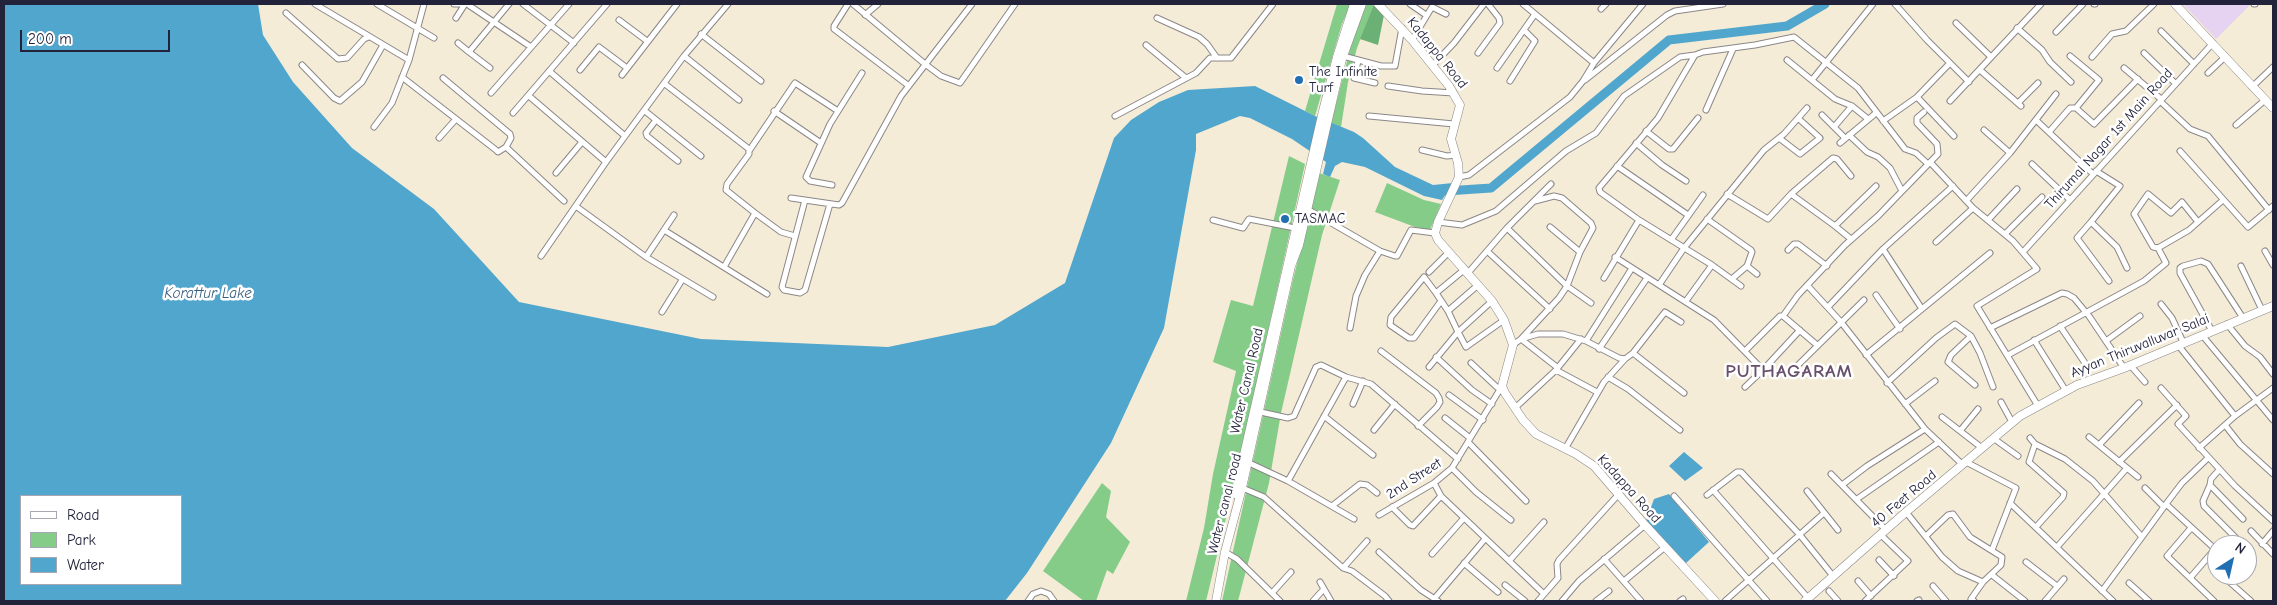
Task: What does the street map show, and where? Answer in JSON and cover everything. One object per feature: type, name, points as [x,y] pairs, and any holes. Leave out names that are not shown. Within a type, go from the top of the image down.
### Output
[{"type":"main road","points":[[1313,168],[1336,57],[1354,4]]},
{"type":"main road","points":[[1325,116],[1343,56],[1362,4]]},
{"type":"main road","name":"Kadappa Road","points":[[1378,4],[1412,40],[1454,93],[1460,105],[1460,111],[1454,124],[1451,139],[1456,156],[1458,180]]},
{"type":"main road","points":[[2175,4],[2273,108]]},
{"type":"main road","name":"Water canal road","points":[[1256,411],[1306,209],[1313,168]]},
{"type":"main road","name":"Water Canal Road","points":[[1212,601],[1245,461],[1295,228],[1313,168]]},
{"type":"main road","points":[[1458,180],[1438,222],[1435,233],[1438,240],[1492,301],[1504,320],[1514,345],[1502,388]]},
{"type":"main road","name":"Ayyan Thiruvalluvar Salai","points":[[2020,416],[2066,391],[2273,306]]},
{"type":"main road","name":"Kadappa Road","points":[[1502,388],[1536,434],[1594,466],[1665,548],[1716,601]]},
{"type":"main road","name":"40 Feet Road","points":[[1806,600],[1906,512],[2020,416]]},
{"type":"main road","name":"Water canal road","points":[[1216,601],[1239,487]]},
{"type":"street","points":[[315,4],[410,60]]},
{"type":"street","points":[[377,4],[434,38]]},
{"type":"street","points":[[374,127],[392,103],[410,60],[424,4]]},
{"type":"street","points":[[454,4],[465,4],[531,47]]},
{"type":"street","points":[[456,18],[465,4]]},
{"type":"street","points":[[469,52],[509,4]]},
{"type":"street","points":[[522,4],[574,43]]},
{"type":"street","points":[[490,93],[569,4]]},
{"type":"street","points":[[513,113],[607,4]]},
{"type":"street","points":[[622,75],[677,4]]},
{"type":"street","points":[[541,256],[577,207],[606,162],[684,56],[728,4]]},
{"type":"street","points":[[848,4],[834,29],[909,86]]},
{"type":"street","points":[[853,4],[941,76],[960,83],[1015,4]]},
{"type":"street","points":[[865,15],[878,4]]},
{"type":"street","points":[[791,198],[830,204],[840,204],[844,201],[901,96],[972,4]]},
{"type":"street","points":[[1116,116],[1200,70],[1210,58],[1228,59],[1234,55],[1273,4]]},
{"type":"street","points":[[1410,4],[1426,15]]},
{"type":"street","points":[[1432,67],[1484,4]]},
{"type":"street","points":[[1478,53],[1500,23],[1499,18],[1488,4]]},
{"type":"street","points":[[1523,4],[1594,63]]},
{"type":"street","points":[[1601,9],[1606,4]]},
{"type":"street","points":[[1458,180],[1469,175],[1570,96],[1583,81],[1594,63],[1643,4]]},
{"type":"street","points":[[1583,81],[1675,11],[1723,4]]},
{"type":"street","points":[[1812,80],[1873,4]]},
{"type":"street","points":[[1895,4],[1969,82]]},
{"type":"street","points":[[2056,32],[2083,4]]},
{"type":"street","points":[[2092,57],[2112,34],[2126,31],[2154,4]]},
{"type":"street","points":[[1950,101],[2039,5]]},
{"type":"street","points":[[1412,40],[1426,15],[1434,7],[1446,14]]},
{"type":"street","points":[[286,12],[338,59],[347,58],[364,39],[369,37]]},
{"type":"street","points":[[1497,68],[1535,14]]},
{"type":"street","points":[[1156,18],[1198,37],[1207,44],[1217,58]]},
{"type":"street","points":[[619,20],[647,42]]},
{"type":"street","points":[[1956,23],[1991,57]]},
{"type":"street","points":[[1343,56],[1381,66],[1395,66],[1402,28]]},
{"type":"street","points":[[2017,28],[2042,50],[2050,62],[2071,82]]},
{"type":"street","points":[[1510,80],[1535,41],[1524,30]]},
{"type":"street","points":[[2161,31],[2194,64]]},
{"type":"street","points":[[701,34],[761,81]]},
{"type":"street","points":[[1438,222],[1466,224],[1496,211],[1566,151],[1596,133],[1624,96],[1680,57],[1794,37],[1825,64],[1858,88],[1905,150],[1916,153],[1929,163],[1954,186],[1973,208],[2005,234],[2036,269],[1977,306],[2038,406]]},
{"type":"street","points":[[458,43],[490,68]]},
{"type":"street","name":"Thirumal Nagar 1st Main Road","points":[[2022,252],[2213,43]]},
{"type":"street","points":[[302,65],[334,98],[340,101],[362,82],[383,45]]},
{"type":"street","points":[[1146,45],[1186,78]]},
{"type":"street","points":[[580,70],[600,46],[627,68]]},
{"type":"street","points":[[1706,110],[1734,49]]},
{"type":"street","points":[[2144,53],[2176,83]]},
{"type":"street","points":[[1695,55],[1658,118],[1598,190],[1639,220],[1733,278],[1741,286]]},
{"type":"street","points":[[684,56],[738,100]]},
{"type":"street","points":[[2070,56],[2099,80],[2076,108]]},
{"type":"street","points":[[2208,73],[2225,57]]},
{"type":"street","points":[[1787,60],[1835,99],[1852,106],[1868,119]]},
{"type":"street","points":[[1358,61],[1354,78],[1376,83]]},
{"type":"street","points":[[1883,121],[1917,97],[1950,63]]},
{"type":"street","points":[[2252,87],[2273,67]]},
{"type":"street","points":[[2124,68],[2190,128],[2208,136],[2271,208],[2248,227],[2180,151]]},
{"type":"street","points":[[1980,70],[2020,105],[2038,83]]},
{"type":"street","points":[[549,71],[626,136]]},
{"type":"street","points":[[832,185],[807,179],[838,111],[862,73]]},
{"type":"street","points":[[402,77],[498,152],[506,147],[511,138],[510,134],[443,78]]},
{"type":"street","points":[[2049,132],[2070,108],[2076,108],[2094,124],[2138,80]]},
{"type":"street","points":[[795,236],[781,232],[755,213],[726,190],[727,184],[794,83],[838,111]]},
{"type":"street","points":[[665,84],[750,151]]},
{"type":"street","points":[[1388,86],[1422,92],[1454,93]]},
{"type":"street","points":[[1967,200],[2010,153],[2056,94]]},
{"type":"street","points":[[529,96],[606,162]]},
{"type":"street","points":[[1917,97],[1954,136]]},
{"type":"street","points":[[2236,125],[2265,100]]},
{"type":"street","points":[[1834,127],[1852,106]]},
{"type":"street","points":[[1660,285],[1684,248],[1727,194],[1764,150],[1780,138],[1807,108]]},
{"type":"street","points":[[645,111],[701,156]]},
{"type":"street","points":[[774,112],[822,143]]},
{"type":"street","points":[[1745,351],[1777,317],[1782,316],[1851,239],[1878,216],[1938,154],[1938,148],[1917,123],[1917,118],[1924,112]]},
{"type":"street","points":[[1840,143],[1876,113]]},
{"type":"street","points":[[1822,115],[1834,127],[1867,152],[1878,157],[1890,168],[1902,191]]},
{"type":"street","points":[[1369,116],[1454,124]]},
{"type":"street","points":[[1646,131],[1669,149],[1673,149],[1698,118]]},
{"type":"street","points":[[439,138],[456,119]]},
{"type":"street","points":[[1780,138],[1800,154],[1820,138],[1799,119]]},
{"type":"street","points":[[656,120],[646,133],[647,136],[678,161]]},
{"type":"street","points":[[2036,120],[2095,172],[2120,186],[2078,238],[2109,281]]},
{"type":"street","points":[[1984,130],[2010,153]]},
{"type":"street","points":[[556,173],[582,142]]},
{"type":"street","points":[[1636,143],[1662,165],[1686,181]]},
{"type":"street","points":[[506,147],[564,201]]},
{"type":"street","points":[[1422,150],[1447,156],[1456,156]]},
{"type":"street","points":[[1727,194],[1768,219],[1791,194],[1833,158],[1851,176]]},
{"type":"street","points":[[2032,164],[2069,199]]},
{"type":"street","points":[[1617,166],[1688,215]]},
{"type":"street","points":[[1436,293],[1466,271],[1551,184]]},
{"type":"street","points":[[1835,226],[1876,186]]},
{"type":"street","points":[[1828,307],[1883,249],[1954,186]]},
{"type":"street","points":[[1988,220],[2017,189]]},
{"type":"street","points":[[1791,194],[1851,239]]},
{"type":"street","points":[[2008,355],[2144,281],[2166,263],[2158,248],[2153,247],[2134,214],[2148,194],[2171,213],[2182,202],[2198,222]]},
{"type":"street","points":[[1671,240],[1703,195]]},
{"type":"street","points":[[1514,345],[1550,309],[1567,286],[1580,252],[1593,228],[1591,222],[1562,198],[1554,196],[1535,201]]},
{"type":"street","points":[[2005,234],[2042,197]]},
{"type":"street","points":[[805,200],[782,288],[802,292],[805,290],[830,204]]},
{"type":"street","points":[[2158,248],[2189,230],[2223,200]]},
{"type":"street","points":[[577,207],[646,257],[712,297]]},
{"type":"street","points":[[1936,242],[1973,208]]},
{"type":"street","points":[[1306,209],[1380,251],[1397,256],[1410,230],[1435,233]]},
{"type":"street","points":[[724,267],[755,213]]},
{"type":"street","points":[[646,257],[674,215]]},
{"type":"street","points":[[1707,219],[1752,252],[1747,266],[1733,278]]},
{"type":"street","points":[[1213,220],[1243,228],[1249,220],[1295,228]]},
{"type":"street","points":[[1604,278],[1639,220]]},
{"type":"street","points":[[2091,222],[2117,247],[2127,268]]},
{"type":"street","points":[[1550,227],[1580,252]]},
{"type":"street","points":[[1507,228],[1567,286],[1592,303]]},
{"type":"street","points":[[664,230],[767,294]]},
{"type":"street","points":[[1788,250],[1794,244],[1798,244],[1827,266]]},
{"type":"street","points":[[1883,249],[1922,309]]},
{"type":"street","points":[[2265,250],[2273,265]]},
{"type":"street","points":[[1350,328],[1356,296],[1365,275],[1380,251]]},
{"type":"street","points":[[1487,251],[1550,309]]},
{"type":"street","points":[[1429,272],[1449,252]]},
{"type":"street","points":[[1866,355],[1990,253]]},
{"type":"street","points":[[1615,257],[1714,320],[1763,370]]},
{"type":"street","points":[[2212,331],[2180,273],[2180,268],[2183,266],[2201,261],[2208,264],[2243,318]]},
{"type":"street","points":[[1686,301],[1712,265]]},
{"type":"street","points":[[1747,266],[1757,274]]},
{"type":"street","points":[[2241,266],[2262,310]]},
{"type":"street","points":[[1515,408],[1557,369],[1584,340],[1632,268]]},
{"type":"street","points":[[1441,301],[1414,338],[1409,338],[1390,325],[1391,317],[1424,277],[1436,293],[1448,312],[1466,347],[1504,320]]},
{"type":"street","points":[[1599,348],[1647,278]]},
{"type":"street","points":[[662,312],[682,280]]},
{"type":"street","points":[[1448,312],[1478,285]]},
{"type":"street","points":[[1808,285],[1841,322],[1925,429],[1964,464],[2016,488],[1992,550]]},
{"type":"street","points":[[1990,328],[2062,293],[2074,298],[2127,367],[2145,382]]},
{"type":"street","points":[[1876,295],[1900,328]]},
{"type":"street","points":[[1795,368],[1864,300]]},
{"type":"street","points":[[1428,367],[1458,332],[1492,301]]},
{"type":"street","points":[[2161,304],[2172,318],[2180,344],[2235,416]]},
{"type":"street","points":[[1565,449],[1597,392],[1608,377],[1633,353],[1665,312],[1681,322]]},
{"type":"street","points":[[1782,316],[1817,345]]},
{"type":"street","points":[[2106,341],[2140,316]]},
{"type":"street","points":[[1888,383],[1936,338],[1955,324],[1971,336],[1980,353],[1993,387]]},
{"type":"street","points":[[2227,324],[2245,346],[2260,357],[2273,374]]},
{"type":"street","points":[[2060,326],[2087,366]]},
{"type":"street","points":[[1745,387],[1800,330]]},
{"type":"street","points":[[1521,338],[1538,334],[1563,334],[1584,340],[1625,359]]},
{"type":"street","points":[[2202,335],[2273,420]]},
{"type":"street","points":[[1971,336],[1951,355],[1948,362],[1975,385]]},
{"type":"street","points":[[1521,338],[1557,369],[1597,392]]},
{"type":"street","points":[[2034,340],[2066,391]]},
{"type":"street","points":[[1382,351],[1439,398],[1440,402],[1418,426]]},
{"type":"street","points":[[1633,353],[1684,393]]},
{"type":"street","points":[[1436,357],[1472,390],[1492,404]]},
{"type":"street","points":[[1471,363],[1502,388]]},
{"type":"street","points":[[1256,411],[1288,418],[1294,416],[1316,366],[1321,365],[1346,377],[1371,384],[1458,459]]},
{"type":"street","points":[[1288,481],[1346,377]]},
{"type":"street","points":[[1608,377],[1628,389],[1680,430]]},
{"type":"street","points":[[1353,404],[1363,381]]},
{"type":"street","points":[[1905,404],[1935,381]]},
{"type":"street","name":"2nd Street","points":[[1378,515],[1434,483],[1452,468],[1502,388]]},
{"type":"street","points":[[2161,388],[2186,416],[2178,424],[2208,458],[2273,521]]},
{"type":"street","points":[[2199,448],[2235,416],[2273,388]]},
{"type":"street","points":[[1449,395],[1483,420]]},
{"type":"street","points":[[2001,402],[2012,422]]},
{"type":"street","points":[[2099,445],[2138,402]]},
{"type":"street","points":[[1374,430],[1395,404]]},
{"type":"street","points":[[2120,462],[2177,405]]},
{"type":"street","points":[[1960,431],[1978,408]]},
{"type":"street","points":[[1324,416],[1373,456]]},
{"type":"street","points":[[1942,417],[1982,448]]},
{"type":"street","points":[[1445,418],[1469,440],[1526,501]]},
{"type":"street","points":[[2225,425],[2240,444],[2273,474]]},
{"type":"street","points":[[1842,485],[1925,429]]},
{"type":"street","points":[[2089,437],[2138,477]]},
{"type":"street","points":[[1993,438],[2018,456]]},
{"type":"street","points":[[2030,438],[2035,444],[2065,459],[2093,482],[2142,537]]},
{"type":"street","points":[[1857,499],[1939,442]]},
{"type":"street","points":[[2035,444],[2029,462],[2064,493],[2063,497],[2036,527]]},
{"type":"street","points":[[2102,591],[2182,483],[2208,458]]},
{"type":"street","points":[[1245,461],[1288,481],[1354,519]]},
{"type":"street","points":[[1452,468],[1476,492],[1511,520]]},
{"type":"street","points":[[2057,547],[2127,468]]},
{"type":"street","points":[[2220,470],[2211,479],[2203,501],[2204,506],[2233,535]]},
{"type":"street","points":[[1707,495],[1737,472],[1744,474],[1800,535],[1833,576]]},
{"type":"street","points":[[1831,474],[1857,499],[1883,533],[1908,560],[1894,576],[1865,601]]},
{"type":"street","points":[[1434,483],[1441,496],[1544,594]]},
{"type":"street","points":[[1332,506],[1360,484],[1367,485],[1377,493]]},
{"type":"street","points":[[2210,486],[2243,520]]},
{"type":"street","points":[[1239,487],[1264,497],[1343,568],[1348,569],[1365,581],[1389,601]]},
{"type":"street","points":[[2145,488],[2215,549],[2190,578]]},
{"type":"street","points":[[1714,490],[1806,600]]},
{"type":"street","points":[[1807,491],[1838,530]]},
{"type":"street","points":[[1538,601],[1558,578],[1557,564],[1559,560],[1618,495]]},
{"type":"street","points":[[1392,507],[1410,525],[1414,525],[1441,496]]},
{"type":"street","points":[[1674,496],[1747,580],[1768,601]]},
{"type":"street","points":[[2010,503],[2113,601]]},
{"type":"street","points":[[1906,512],[1942,557],[1958,571],[1983,582]]},
{"type":"street","points":[[1725,601],[1824,513]]},
{"type":"street","points":[[1926,536],[1948,515],[1953,514],[1970,538],[2002,557],[2003,561],[1992,575],[1983,582],[1971,599],[1974,601]]},
{"type":"street","points":[[1432,554],[1464,518]]},
{"type":"street","points":[[1509,561],[1544,522]]},
{"type":"street","points":[[1562,601],[1579,581],[1645,525]]},
{"type":"street","points":[[2191,528],[2167,556],[2214,601]]},
{"type":"street","points":[[2251,531],[2273,554]]},
{"type":"street","points":[[2262,544],[2273,531]]},
{"type":"street","points":[[1379,552],[1421,590],[1436,600],[1485,539]]},
{"type":"street","points":[[1343,568],[1367,541]]},
{"type":"street","points":[[1624,581],[1665,548]]},
{"type":"street","points":[[1225,552],[1237,559],[1280,601]]},
{"type":"street","points":[[1604,559],[1641,601]]},
{"type":"street","points":[[1879,560],[1894,576]]},
{"type":"street","points":[[2026,562],[2057,586]]},
{"type":"street","points":[[1464,563],[1498,592]]},
{"type":"street","points":[[1272,593],[1291,572]]},
{"type":"street","points":[[1992,575],[2024,601]]},
{"type":"street","points":[[2045,601],[2064,579]]},
{"type":"street","points":[[1858,581],[1871,596]]},
{"type":"street","points":[[1320,582],[1331,601]]},
{"type":"street","points":[[2129,583],[2149,601]]},
{"type":"street","points":[[1505,585],[1525,601]]},
{"type":"street","points":[[2233,585],[2251,601]]},
{"type":"street","points":[[1933,586],[1946,601]]},
{"type":"street","points":[[1313,601],[1323,590]]},
{"type":"street","points":[[1028,601],[1033,594],[1041,591],[1049,594],[1054,601]]},
{"type":"street","points":[[1596,601],[1609,591]]},
{"type":"street","points":[[1829,591],[1838,601]]},
{"type":"street","points":[[1568,596],[1572,601]]},
{"type":"street","points":[[1603,596],[1607,601]]},
{"type":"shaded area","points":[[2183,4],[2251,4],[2216,39]]},
{"type":"green space","points":[[1337,4],[1351,4],[1342,24],[1315,116],[1305,111]]},
{"type":"green space","points":[[1366,4],[1374,4],[1357,48],[1348,82],[1341,127],[1331,123],[1353,38]]},
{"type":"green space","points":[[1374,4],[1384,15],[1378,45],[1360,39]]},
{"type":"green space","points":[[1289,156],[1305,164],[1234,485],[1206,601],[1186,601],[1204,528],[1213,474],[1236,371],[1213,362],[1231,300],[1253,306]]},
{"type":"green space","points":[[1319,173],[1340,180],[1322,235],[1281,413],[1269,483],[1238,601],[1222,601],[1292,284]]},
{"type":"green space","points":[[1387,183],[1424,200],[1441,204],[1430,230],[1415,227],[1375,212]]},
{"type":"green space","points":[[1102,483],[1111,491],[1106,517],[1130,542],[1113,574],[1107,570],[1096,601],[1084,601],[1043,571]]},
{"type":"water","name":"Korattur Lake","points":[[4,4],[258,4],[263,35],[293,82],[352,148],[434,209],[519,302],[701,339],[888,347],[995,325],[1065,283],[1114,138],[1131,120],[1159,102],[1188,90],[1255,86],[1315,116],[1354,132],[1395,167],[1433,185],[1453,183],[1442,200],[1424,196],[1365,167],[1342,162],[1335,166],[1330,177],[1323,174],[1326,162],[1292,139],[1250,118],[1240,116],[1196,134],[1196,150],[1164,328],[1111,443],[1027,573],[1005,601],[4,601]]},
{"type":"water","points":[[1684,452],[1703,468],[1685,481],[1669,466]]},
{"type":"water","points":[[1669,494],[1709,542],[1686,563],[1646,521],[1654,499]]},
{"type":"waterway","points":[[1446,191],[1491,188],[1669,40],[1787,26],[1825,4]]},
{"type":"place","name":"The Infinite Turf","points":[[1299,80]]},
{"type":"place","name":"TASMAC","points":[[1285,219]]},
{"type":"district","name":"PUTHAGARAM","points":[[1789,372]]}]
